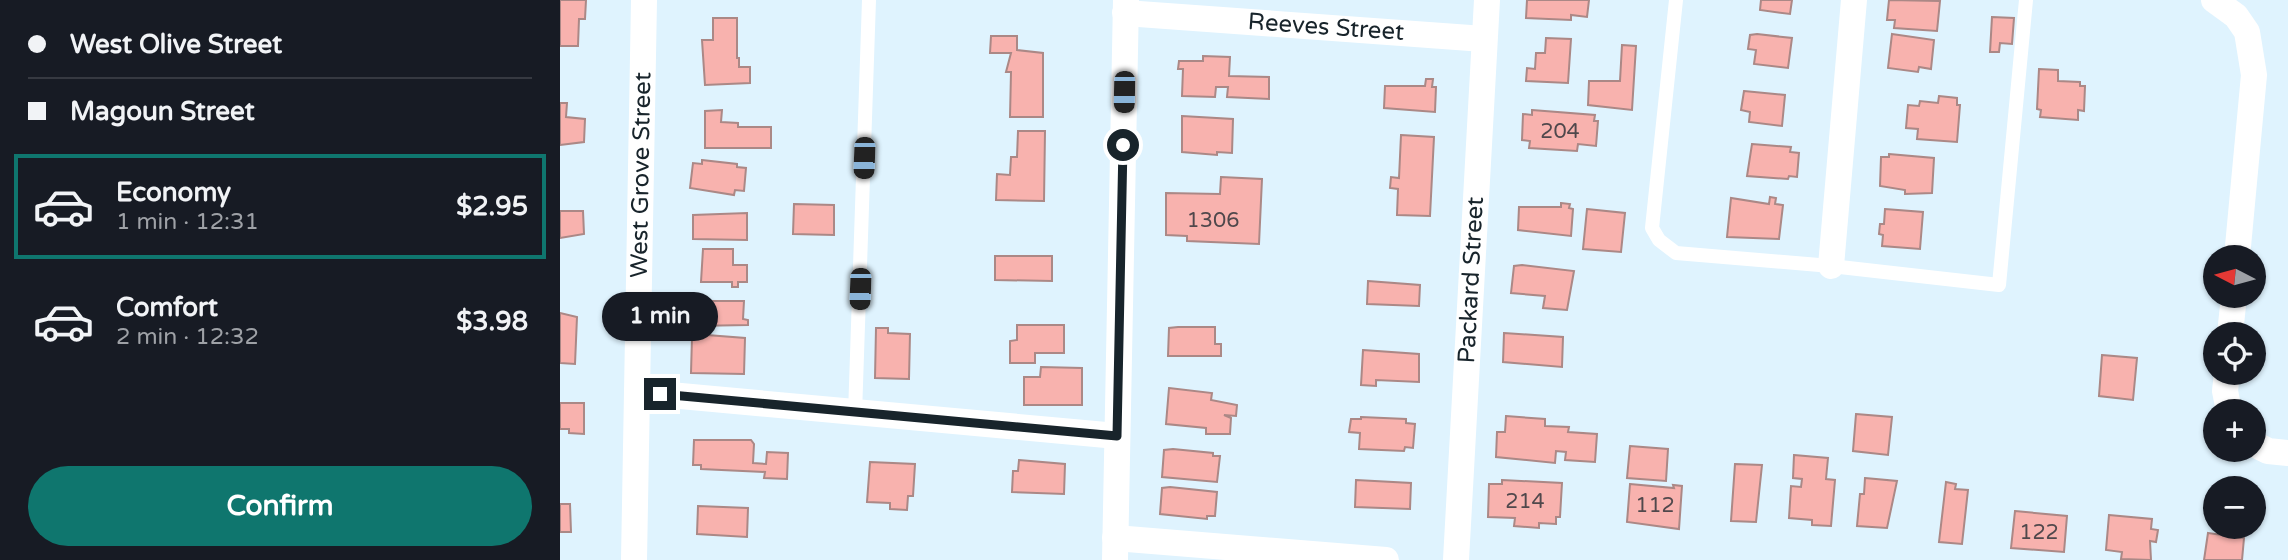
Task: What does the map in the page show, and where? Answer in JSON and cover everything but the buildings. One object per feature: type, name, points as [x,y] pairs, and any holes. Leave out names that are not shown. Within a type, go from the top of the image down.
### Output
[{"type":"street","name":"West Grove Street","points":[[634,560],[644,0]]},
{"type":"street","name":"Packard Street","points":[[1456,560],[1487,0]]},
{"type":"street","points":[[1831,266],[1854,0]]},
{"type":"street","points":[[2214,0],[2236,16],[2247,32],[2253,63],[2238,245]]},
{"type":"street","points":[[1126,6],[1115,549],[1386,560]]},
{"type":"street","name":"Reeves Street","points":[[1126,6],[1485,38]]},
{"type":"street","points":[[637,392],[1117,436]]},
{"type":"street","points":[[2266,450],[2288,453]]},
{"type":"lane","points":[[855,414],[869,0]]},
{"type":"lane","points":[[1676,0],[1652,228],[1659,240],[1675,253],[1831,266],[1999,285],[2026,0]]},
{"type":"route","points":[[660,394],[1117,436],[1123,145]]}]
